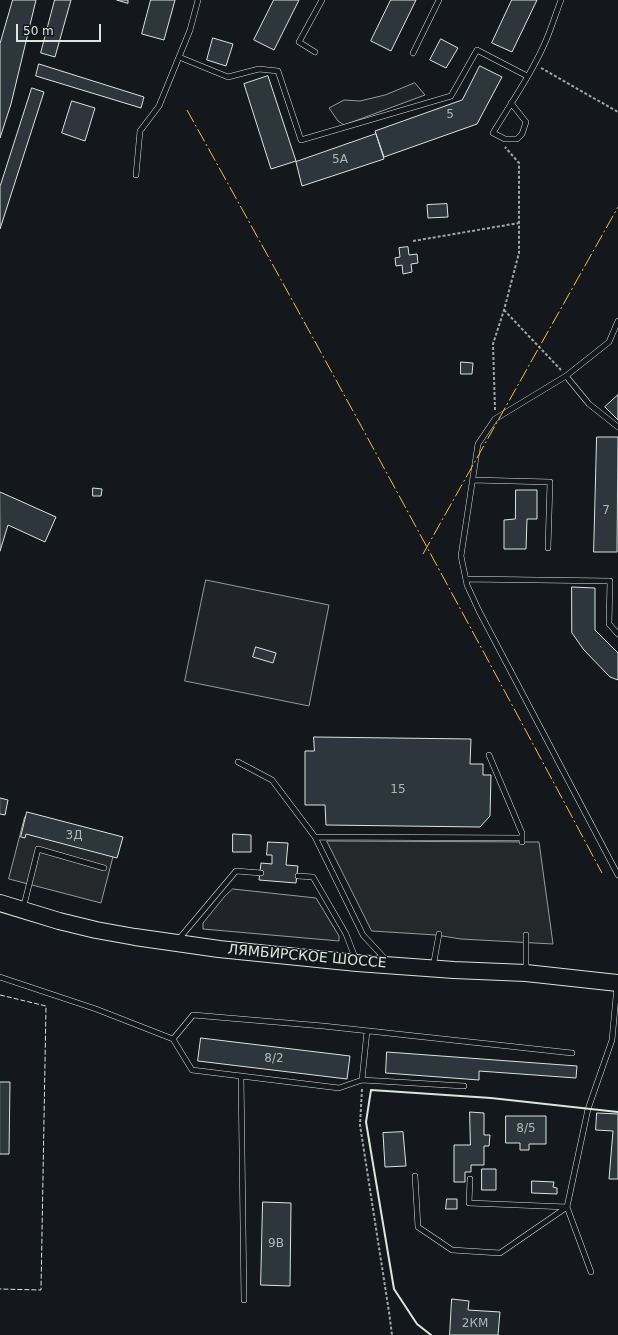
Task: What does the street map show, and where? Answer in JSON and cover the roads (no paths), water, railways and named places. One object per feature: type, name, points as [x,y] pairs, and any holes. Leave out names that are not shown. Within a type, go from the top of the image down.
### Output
[{"type":"main road","name":"ЛЯМБИРСКОЕ ШОССЕ","points":[[0,903],[59,921],[96,930],[175,944],[392,965],[526,974],[618,983]]},
{"type":"lane","points":[[136,175],[140,131],[159,106],[190,30],[198,0]]},
{"type":"lane","points":[[315,52],[299,42],[322,0]]},
{"type":"lane","points":[[413,53],[439,0]]},
{"type":"lane","points":[[510,103],[526,122],[522,134],[517,139],[505,139],[493,133],[510,103],[534,65],[547,39],[561,0]]},
{"type":"lane","points":[[179,57],[228,77],[259,69],[278,71],[301,140],[451,96],[477,50],[527,76]]},
{"type":"lane","points":[[618,321],[609,342],[566,376],[495,419],[478,444],[461,556],[466,579],[479,610],[618,875]]},
{"type":"lane","points":[[566,376],[589,404],[618,427]]},
{"type":"lane","points":[[473,480],[550,482],[548,548]]},
{"type":"lane","points":[[466,579],[610,581],[609,624],[618,634]]},
{"type":"lane","points":[[315,837],[348,839],[522,840],[522,833],[490,755]]},
{"type":"lane","points":[[238,762],[272,780],[315,837],[363,935],[392,965]]},
{"type":"lane","points":[[23,910],[38,849],[104,868]]},
{"type":"lane","points":[[175,944],[236,871],[261,873]]},
{"type":"lane","points":[[298,876],[313,877],[346,934],[358,962]]},
{"type":"lane","points":[[433,968],[439,934]]},
{"type":"lane","points":[[526,935],[526,974]]},
{"type":"lane","points":[[0,977],[96,1009],[173,1039],[192,1070],[339,1088],[362,1080],[464,1086]]},
{"type":"lane","points":[[591,1272],[567,1207],[588,1109],[612,1040],[618,983]]},
{"type":"lane","points":[[173,1039],[193,1015],[368,1031],[572,1053]]},
{"type":"lane","points":[[362,1080],[368,1031]]},
{"type":"lane","points":[[241,1076],[244,1300]]},
{"type":"lane","points":[[415,1176],[418,1227],[452,1250],[500,1253],[567,1207]]},
{"type":"lane","points":[[470,1179],[468,1203],[567,1207]]}]
